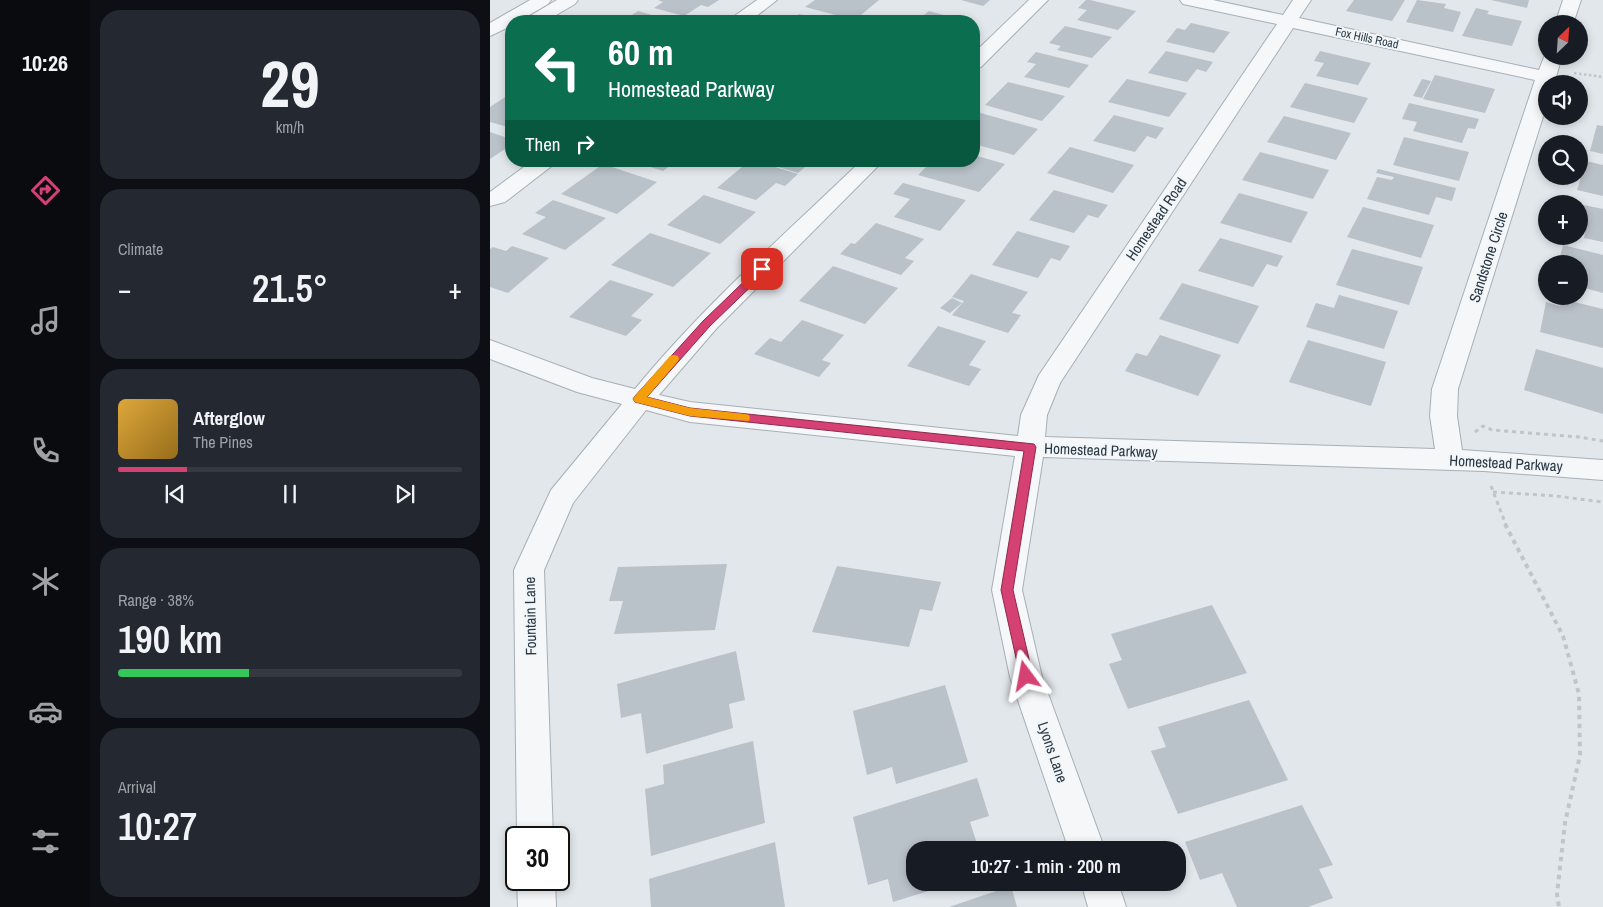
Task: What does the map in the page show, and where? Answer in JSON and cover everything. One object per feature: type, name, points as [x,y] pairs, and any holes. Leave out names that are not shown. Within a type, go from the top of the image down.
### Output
[{"type":"street","points":[[517,15],[542,0]]},
{"type":"street","points":[[544,15],[569,0]]},
{"type":"street","points":[[747,15],[768,0]]},
{"type":"street","points":[[980,57],[1039,0]]},
{"type":"street","name":"Fox Hills Road","points":[[1189,0],[1287,21],[1555,68]]},
{"type":"street","name":"Homestead Road","points":[[1030,447],[1034,415],[1048,381],[1302,0]]},
{"type":"street","points":[[1567,15],[1572,0]]},
{"type":"street","points":[[490,31],[505,22]]},
{"type":"street","points":[[490,49],[505,40]]},
{"type":"street","name":"Sandstone Circle","points":[[1452,460],[1443,431],[1442,407],[1445,389],[1555,68]]},
{"type":"street","points":[[490,199],[497,197],[538,167]]},
{"type":"street","points":[[639,399],[706,323],[867,167]]},
{"type":"street","name":"Homestead Parkway","points":[[490,349],[586,386],[690,412],[1030,447],[1452,460],[1560,465],[1603,470]]},
{"type":"street","name":"Fountain Lane","points":[[535,826],[529,570],[561,498],[639,399]]},
{"type":"street","name":"Lyons Lane","points":[[1030,447],[1007,590],[1026,676],[1084,841]]},
{"type":"street","points":[[536,891],[537,907]]},
{"type":"street","points":[[1102,891],[1108,907]]},
{"type":"path","points":[[1555,68],[1603,77]]},
{"type":"path","points":[[1475,431],[1484,426],[1492,430],[1579,437],[1603,441]]},
{"type":"path","points":[[1490,481],[1508,531],[1563,636],[1579,694],[1580,755],[1565,823],[1557,894],[1559,907]]},
{"type":"path","points":[[1493,492],[1556,496],[1603,502]]},
{"type":"building","points":[[658,0],[719,0],[708,7],[701,5],[686,15],[654,8],[663,2]]},
{"type":"building","points":[[815,0],[879,0],[861,15],[836,15],[805,7]]},
{"type":"building","points":[[961,0],[990,0],[983,6]]},
{"type":"building","points":[[1086,0],[1136,11],[1118,30],[1077,20],[1087,10],[1078,8]]},
{"type":"building","points":[[1354,0],[1405,0],[1392,21],[1346,11]]},
{"type":"building","points":[[1417,0],[1446,4],[1444,8],[1461,12],[1453,32],[1406,22]]},
{"type":"building","points":[[1491,0],[1529,0],[1527,8]]},
{"type":"building","points":[[1476,8],[1489,11],[1487,14],[1522,21],[1512,46],[1462,36]]},
{"type":"building","points":[[638,11],[652,15],[632,15]]},
{"type":"building","points":[[929,11],[944,15],[924,15]]},
{"type":"building","points":[[1191,23],[1230,32],[1214,53],[1166,42],[1177,28],[1185,30]]},
{"type":"building","points":[[1065,26],[1112,37],[1092,58],[1057,50],[1061,46],[1049,43]]},
{"type":"building","points":[[1166,51],[1213,62],[1206,72],[1197,69],[1187,82],[1148,73]]},
{"type":"building","points":[[1320,51],[1371,63],[1358,85],[1316,76],[1324,63],[1314,61]]},
{"type":"building","points":[[1036,52],[1089,65],[1069,88],[1024,77],[1036,64],[1027,62]]},
{"type":"building","points":[[1435,75],[1495,89],[1485,113],[1423,99]]},
{"type":"building","points":[[1127,79],[1187,93],[1169,117],[1108,102]]},
{"type":"building","points":[[1422,79],[1431,81],[1422,98],[1413,96]]},
{"type":"building","points":[[1008,82],[1065,96],[1042,121],[985,105]]},
{"type":"building","points":[[1305,83],[1368,98],[1354,123],[1290,107]]},
{"type":"building","points":[[505,97],[505,126],[490,122],[490,107]]},
{"type":"building","points":[[1409,103],[1479,119],[1475,129],[1468,128],[1462,143],[1413,131],[1417,122],[1402,119]]},
{"type":"building","points":[[980,113],[1038,129],[1014,155],[980,146]]},
{"type":"building","points":[[1114,115],[1164,128],[1156,139],[1147,136],[1135,152],[1093,141]]},
{"type":"building","points":[[1284,116],[1351,133],[1336,160],[1267,142]]},
{"type":"building","points":[[1597,125],[1603,126],[1603,154],[1590,151]]},
{"type":"building","points":[[490,132],[505,137],[505,149],[490,159]]},
{"type":"building","points":[[1404,137],[1469,152],[1459,181],[1393,165]]},
{"type":"building","points":[[1070,147],[1134,165],[1113,193],[1047,173]]},
{"type":"building","points":[[1260,152],[1329,170],[1313,199],[1242,180]]},
{"type":"building","points":[[980,157],[1005,164],[979,192],[918,175],[926,167],[980,167]]},
{"type":"building","points":[[1588,161],[1603,165],[1603,196],[1577,190],[1579,185],[1588,185]]},
{"type":"building","points":[[599,167],[612,167],[657,182],[617,214],[561,194]]},
{"type":"building","points":[[651,167],[668,167],[663,171]]},
{"type":"building","points":[[742,167],[775,167],[798,174],[785,186],[776,183],[756,200],[717,188]]},
{"type":"building","points":[[778,167],[805,167],[798,173]]},
{"type":"building","points":[[1378,169],[1456,188],[1452,201],[1436,197],[1429,215],[1367,199],[1377,177],[1392,180],[1394,177],[1376,173]]},
{"type":"building","points":[[903,183],[966,200],[940,231],[894,217],[910,199],[893,194]]},
{"type":"building","points":[[1054,190],[1108,205],[1098,218],[1088,215],[1074,233],[1029,220]]},
{"type":"building","points":[[1239,193],[1308,212],[1291,243],[1220,223]]},
{"type":"building","points":[[704,195],[756,212],[720,244],[667,225]]},
{"type":"building","points":[[553,200],[606,218],[565,250],[522,234],[546,217],[535,213]]},
{"type":"building","points":[[1588,206],[1603,209],[1603,242],[1588,239]]},
{"type":"building","points":[[1363,207],[1434,225],[1421,258],[1347,237]]},
{"type":"building","points":[[876,223],[924,239],[905,258],[914,261],[901,275],[840,254],[851,243],[855,244]]},
{"type":"building","points":[[1017,231],[1070,246],[1060,261],[1051,258],[1038,278],[992,265]]},
{"type":"building","points":[[650,233],[711,253],[673,287],[611,265]]},
{"type":"building","points":[[1220,238],[1283,256],[1277,267],[1267,264],[1253,287],[1198,271]]},
{"type":"building","points":[[1563,245],[1603,255],[1603,293],[1588,289],[1588,255],[1560,255]]},
{"type":"building","points":[[512,246],[549,258],[508,293],[490,287],[490,249],[493,247],[506,251]]},
{"type":"building","points":[[1352,249],[1423,267],[1409,305],[1336,285]]},
{"type":"building","points":[[833,266],[898,288],[865,324],[799,301]]},
{"type":"building","points":[[971,274],[1028,292],[1012,313],[1021,315],[1008,333],[952,315],[964,301],[952,297]]},
{"type":"building","points":[[610,280],[654,294],[631,316],[642,320],[626,336],[569,317]]},
{"type":"building","points":[[1182,283],[1259,306],[1238,344],[1159,319]]},
{"type":"building","points":[[1339,295],[1398,311],[1384,349],[1306,327],[1316,303],[1334,308]]},
{"type":"building","points":[[952,298],[962,303],[950,313],[940,308]]},
{"type":"building","points":[[1545,305],[1587,305],[1603,309],[1603,348],[1540,332]]},
{"type":"building","points":[[802,320],[844,335],[822,360],[831,363],[819,377],[754,354],[770,338],[781,342]]},
{"type":"building","points":[[938,326],[986,341],[969,365],[981,369],[969,386],[907,366]]},
{"type":"building","points":[[1160,335],[1221,355],[1198,396],[1125,371],[1136,353],[1147,356]]},
{"type":"building","points":[[1308,340],[1386,362],[1371,406],[1289,382]]},
{"type":"building","points":[[1536,349],[1603,368],[1603,414],[1524,390]]},
{"type":"building","points":[[727,564],[715,630],[614,634],[623,601],[609,601],[618,567]]},
{"type":"building","points":[[837,566],[941,582],[932,611],[920,609],[909,647],[812,632]]},
{"type":"building","points":[[1212,605],[1247,673],[1128,709],[1109,664],[1122,660],[1111,634]]},
{"type":"building","points":[[736,651],[745,700],[729,704],[733,728],[646,754],[641,713],[621,718],[617,684]]},
{"type":"building","points":[[945,685],[968,762],[896,784],[892,767],[867,775],[853,711]]},
{"type":"building","points":[[1249,700],[1288,780],[1178,814],[1151,751],[1166,747],[1158,727]]},
{"type":"building","points":[[753,741],[765,823],[651,856],[645,789],[664,784],[663,765]]},
{"type":"building","points":[[977,778],[989,816],[970,822],[976,841],[906,841],[906,891],[928,891],[893,902],[888,879],[868,885],[853,817]]},
{"type":"building","points":[[1302,805],[1333,865],[1319,869],[1333,898],[1308,907],[1237,907],[1222,873],[1200,880],[1186,842]]},
{"type":"building","points":[[775,842],[785,907],[651,907],[649,879]]},
{"type":"building","points":[[996,891],[1012,891],[1017,907],[949,907]]},
{"type":"slow traffic","points":[[674,359],[639,399],[690,412],[745,418]]},
{"type":"route","points":[[762,269],[706,323],[639,399],[690,412],[1030,447],[1007,590],[1026,676]]}]
